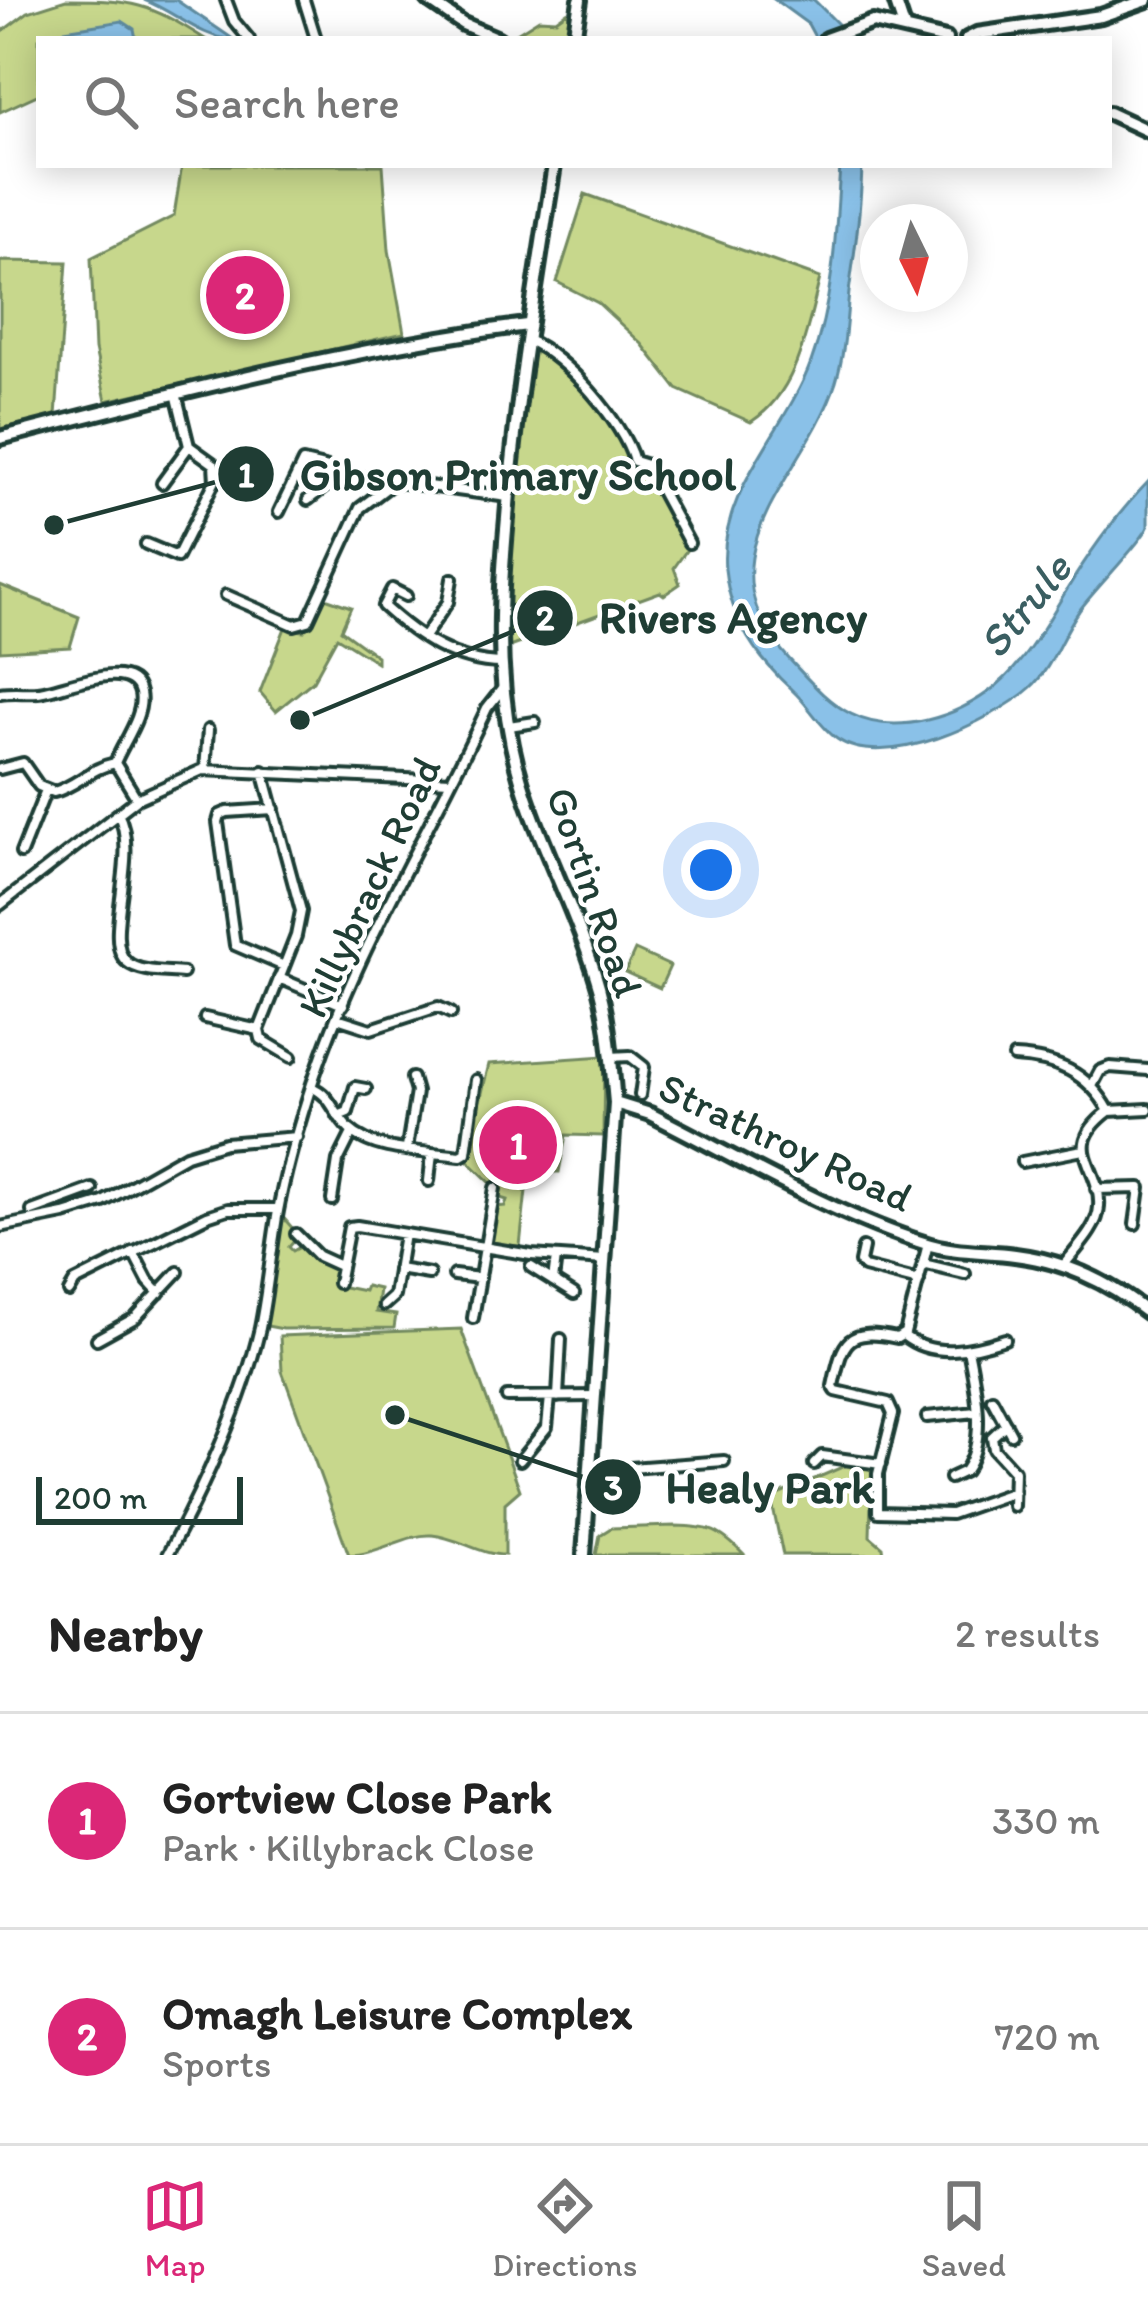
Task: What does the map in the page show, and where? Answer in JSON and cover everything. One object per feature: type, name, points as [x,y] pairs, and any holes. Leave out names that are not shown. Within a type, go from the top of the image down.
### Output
[{"type":"main road","points":[[428,0],[491,36]]},
{"type":"main road","points":[[574,36],[580,0]]},
{"type":"main road","points":[[896,0],[903,33]]},
{"type":"main road","points":[[973,36],[1147,0]]},
{"type":"main road","points":[[833,36],[873,22],[903,33]]},
{"type":"main road","points":[[1112,114],[1148,131]]},
{"type":"main road","name":"Gortin Road","points":[[553,168],[526,332],[508,497],[501,663],[509,726],[533,820],[597,977],[615,1103],[584,1555]]},
{"type":"main road","points":[[0,439],[176,393],[428,337],[526,332]]},
{"type":"main road","name":"Strathroy Road","points":[[615,1103],[650,1114],[813,1195],[928,1244],[1064,1265],[1148,1313]]},
{"type":"street","points":[[226,0],[234,22],[246,36]]},
{"type":"street","points":[[304,0],[315,36]]},
{"type":"street","points":[[526,332],[561,358],[629,443],[634,461],[647,465],[689,542]]},
{"type":"street","points":[[146,544],[177,557],[215,481],[214,464],[189,446],[176,393]]},
{"type":"street","points":[[162,483],[189,446]]},
{"type":"street","points":[[298,496],[303,462],[328,468],[337,476]]},
{"type":"street","points":[[279,512],[337,476],[508,497]]},
{"type":"street","points":[[226,595],[294,625],[308,622],[360,508],[398,480]]},
{"type":"street","points":[[424,638],[448,602],[452,578]]},
{"type":"street","points":[[406,596],[392,589],[383,606],[424,638],[467,662],[501,663]]},
{"type":"street","points":[[0,693],[36,692],[104,676],[128,677],[141,697],[115,764]]},
{"type":"street","name":"Killybrack Road","points":[[167,1555],[205,1482],[254,1346],[278,1209],[311,1088],[337,1018],[377,927],[487,708],[502,689]]},
{"type":"street","points":[[509,726],[535,722]]},
{"type":"street","points":[[205,770],[208,730]]},
{"type":"street","points":[[0,769],[19,761],[46,790],[63,790],[88,771],[115,764]]},
{"type":"street","points":[[115,764],[137,799]]},
{"type":"street","points":[[0,905],[137,799],[205,770],[452,781]]},
{"type":"street","points":[[263,771],[301,910],[259,1030],[261,1039],[291,1058]]},
{"type":"street","points":[[21,853],[46,790]]},
{"type":"street","points":[[274,809],[227,812],[218,822],[235,945],[284,966]]},
{"type":"street","points":[[118,814],[126,828],[128,849],[119,951],[138,968],[183,973]]},
{"type":"street","points":[[279,978],[343,1005]]},
{"type":"street","points":[[337,1018],[371,1029],[438,1007],[451,1013]]},
{"type":"street","points":[[205,1018],[259,1030]]},
{"type":"street","points":[[610,1058],[629,1056],[644,1067],[640,1095]]},
{"type":"street","points":[[1014,1058],[1061,1064],[1092,1086],[1109,1111]]},
{"type":"street","points":[[1092,1086],[1100,1071],[1110,1067],[1148,1070]]},
{"type":"street","points":[[407,1148],[416,1092],[412,1078]]},
{"type":"street","points":[[311,1088],[332,1102],[352,1133],[376,1144],[466,1153],[476,1080]]},
{"type":"street","points":[[338,1116],[349,1112],[355,1087],[366,1089]]},
{"type":"street","points":[[1064,1265],[1097,1217],[1100,1202],[1083,1150],[1091,1128],[1109,1111],[1148,1109]]},
{"type":"street","points":[[332,1200],[342,1147],[352,1133]]},
{"type":"street","points":[[0,1227],[103,1202],[186,1155],[225,1143],[297,1137]]},
{"type":"street","points":[[1022,1162],[1083,1150]]},
{"type":"street","points":[[429,1181],[432,1152]]},
{"type":"street","points":[[335,1181],[351,1184]]},
{"type":"street","points":[[473,1318],[498,1201],[495,1188]]},
{"type":"street","points":[[1096,1189],[1141,1188],[1135,1224]]},
{"type":"street","points":[[32,1211],[92,1189]]},
{"type":"street","points":[[58,1200],[64,1214]]},
{"type":"street","points":[[69,1292],[75,1282],[207,1216],[228,1209],[278,1209]]},
{"type":"street","points":[[338,1283],[349,1227],[604,1260]]},
{"type":"street","points":[[384,1305],[394,1297],[404,1234]]},
{"type":"street","points":[[297,1240],[340,1266]]},
{"type":"street","points":[[928,1244],[903,1335],[863,1332],[850,1339],[841,1351],[833,1386],[887,1403],[893,1414],[875,1495],[878,1512],[951,1514],[1013,1492]]},
{"type":"street","points":[[863,1248],[860,1262],[864,1267],[919,1281]]},
{"type":"street","points":[[133,1252],[159,1293]]},
{"type":"street","points":[[553,1282],[556,1257]]},
{"type":"street","points":[[923,1264],[965,1274]]},
{"type":"street","points":[[531,1267],[574,1294]]},
{"type":"street","points":[[398,1269],[429,1274]]},
{"type":"street","points":[[102,1341],[135,1318],[178,1272]]},
{"type":"street","points":[[454,1275],[480,1279]]},
{"type":"street","points":[[903,1335],[931,1348],[968,1349],[1005,1339]]},
{"type":"street","points":[[521,1454],[547,1427],[561,1340]]},
{"type":"street","points":[[950,1478],[965,1471],[973,1460],[976,1412],[968,1349]]},
{"type":"street","points":[[511,1400],[595,1396]]},
{"type":"street","points":[[992,1399],[1009,1429],[992,1437],[994,1449],[1014,1471],[1013,1506]]},
{"type":"street","points":[[927,1417],[976,1412]]},
{"type":"street","points":[[814,1464],[822,1456],[880,1464]]},
{"type":"street","points":[[590,1471],[724,1461]]},
{"type":"green space","points":[[66,0],[108,1],[139,6],[200,36],[36,36],[36,95],[0,112],[0,33],[28,12]]},
{"type":"green space","points":[[567,12],[568,36],[515,34],[539,19],[556,20]]},
{"type":"green space","points":[[182,168],[383,168],[389,250],[404,333],[106,401],[95,349],[91,258],[174,216]]},
{"type":"green space","points":[[585,194],[820,278],[790,376],[780,394],[751,422],[677,389],[642,344],[598,303],[557,282]]},
{"type":"green space","points":[[0,261],[67,262],[56,416],[0,429]]},
{"type":"green space","points":[[534,349],[541,349],[567,372],[606,418],[632,464],[646,468],[688,548],[674,568],[680,584],[664,595],[660,592],[501,650],[511,458]]},
{"type":"green space","points":[[0,585],[79,617],[70,647],[0,651]]},
{"type":"green space","points":[[325,598],[351,607],[341,630],[377,656],[377,662],[337,637],[313,681],[276,711],[260,692],[285,628],[304,631]]},
{"type":"green space","points":[[635,950],[670,966],[660,988],[625,972]]},
{"type":"green space","points":[[604,1056],[603,1136],[566,1135],[559,1172],[528,1172],[520,1246],[489,1244],[496,1207],[505,1206],[507,1200],[497,1197],[498,1190],[466,1159],[489,1064]]},
{"type":"green space","points":[[281,1215],[294,1230],[296,1239],[289,1247],[293,1251],[302,1246],[316,1262],[334,1268],[334,1285],[379,1289],[376,1312],[396,1315],[394,1328],[262,1325]]},
{"type":"green space","points":[[461,1329],[520,1490],[505,1503],[505,1555],[432,1535],[349,1555],[282,1371],[280,1336]]},
{"type":"green space","points":[[849,1464],[866,1465],[872,1471],[870,1536],[883,1547],[884,1555],[783,1555],[771,1498]]},
{"type":"green space","points":[[675,1526],[714,1531],[744,1555],[596,1555],[600,1535],[611,1528]]},
{"type":"water","points":[[144,0],[176,0],[229,36],[210,34]]},
{"type":"water","points":[[775,0],[814,0],[844,36],[814,36],[808,24]]},
{"type":"water","points":[[122,21],[134,29],[135,36],[59,36],[65,30]]},
{"type":"water","points":[[840,168],[862,168],[839,371],[821,418],[764,518],[753,552],[751,586],[763,622],[790,660],[834,703],[851,714],[887,724],[945,715],[981,697],[1026,654],[1094,548],[1148,482],[1144,534],[1079,611],[1030,688],[965,727],[882,750],[857,748],[837,739],[768,666],[740,622],[725,569],[732,513],[811,362],[833,265]]},
{"type":"place","name":"Omagh Leisure Complex","points":[[245,295]]},
{"type":"place","name":"Gibson Primary School","points":[[54,525]]},
{"type":"place","name":"Rivers Agency","points":[[300,720]]},
{"type":"place","name":"Gortview Close Park","points":[[518,1145]]},
{"type":"place","name":"Healy Park","points":[[395,1415]]},
{"type":"water label","name":"Strule","points":[[1024,605]]}]
